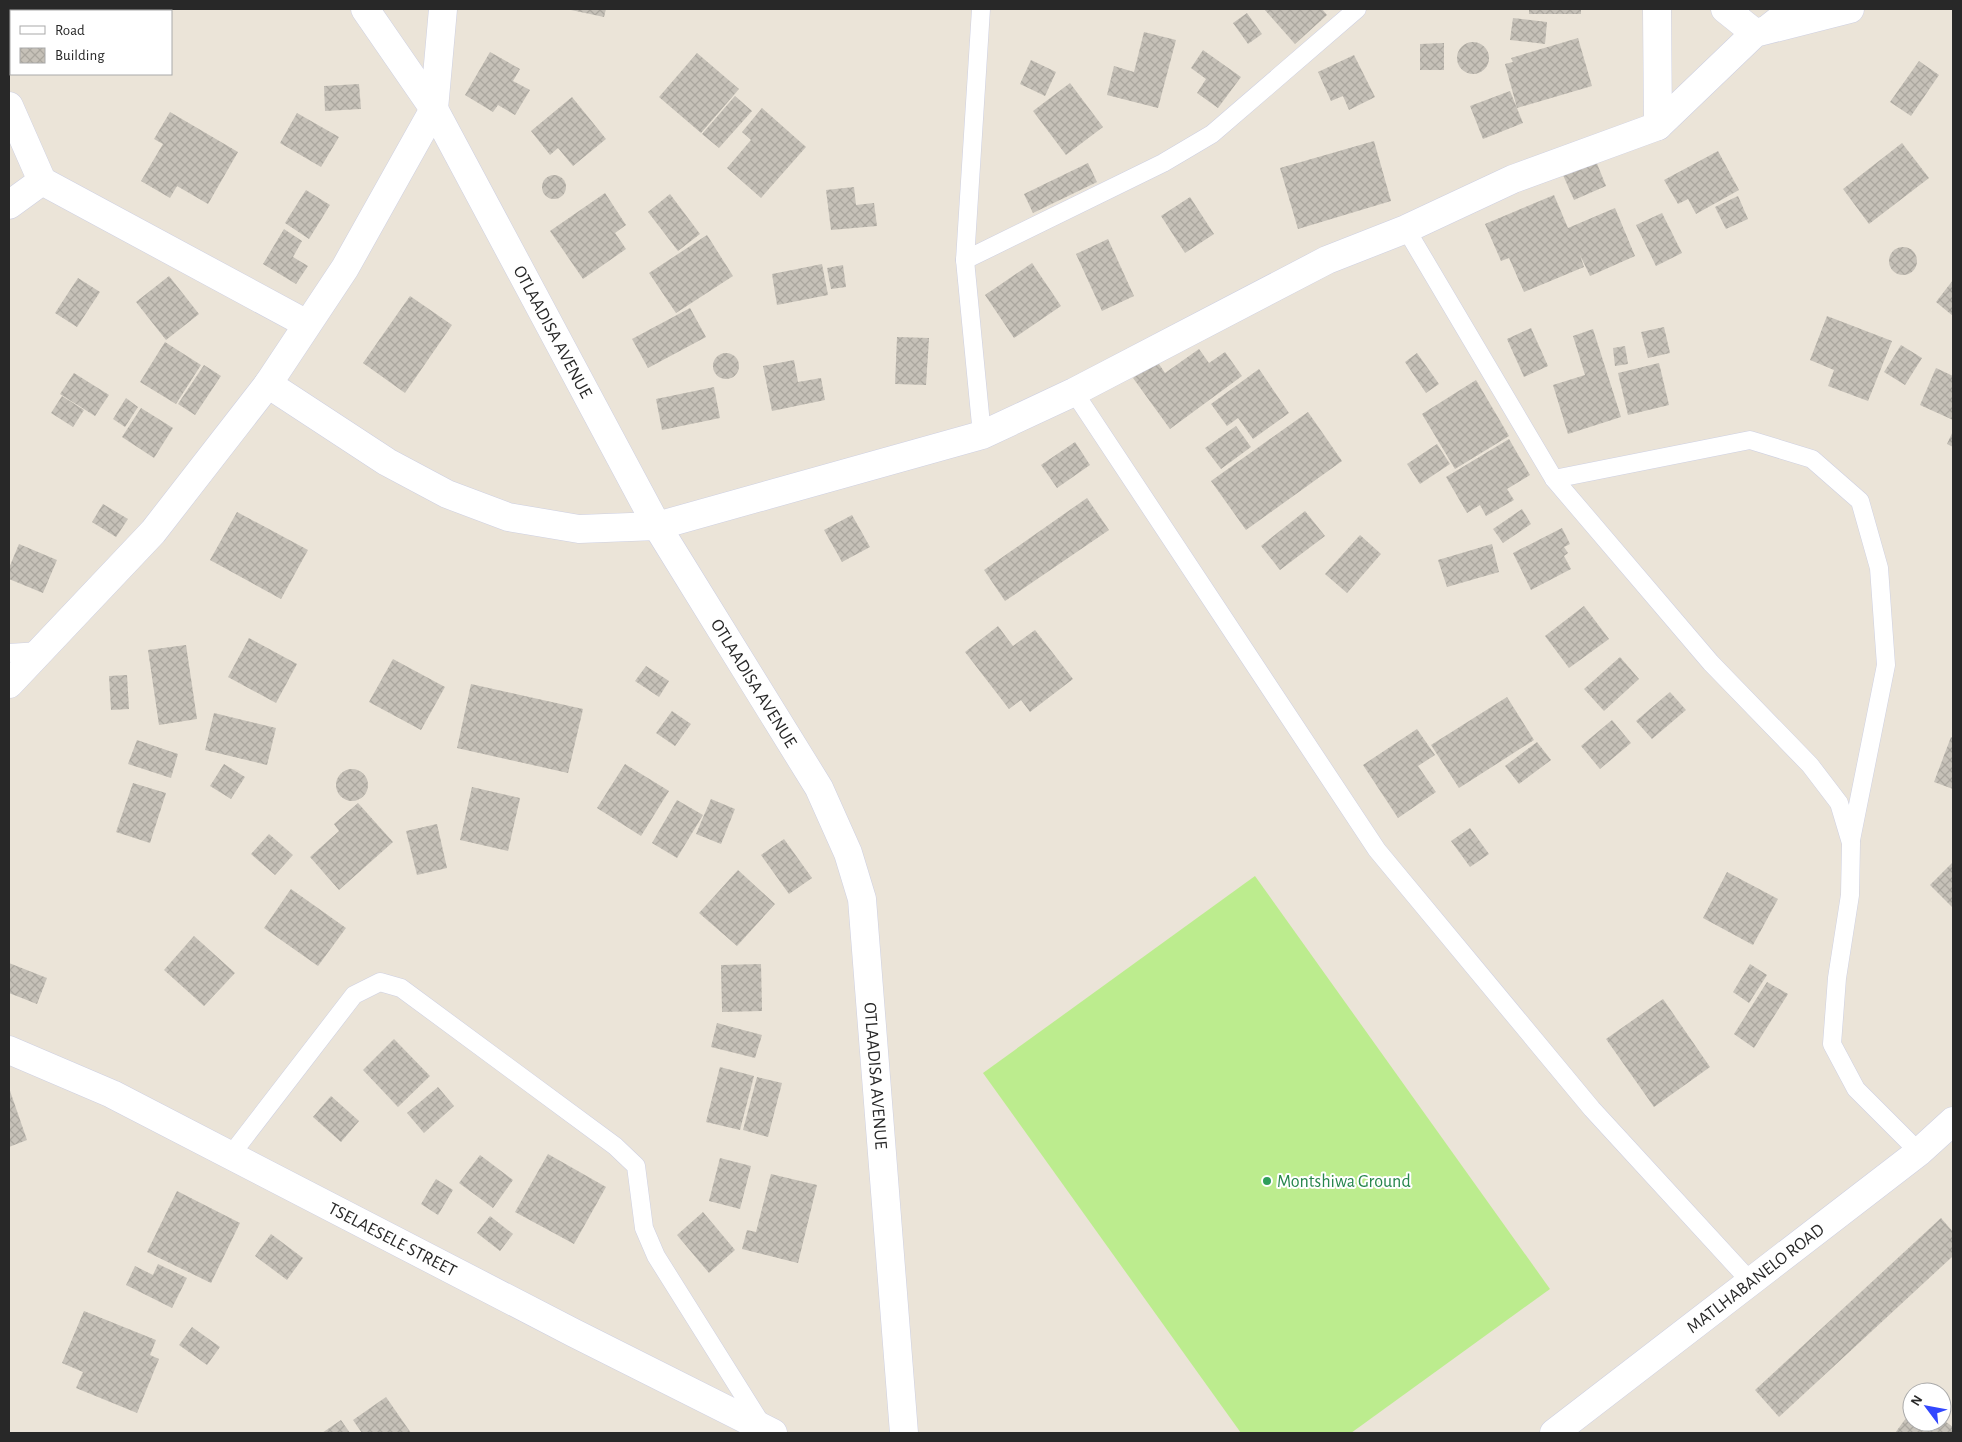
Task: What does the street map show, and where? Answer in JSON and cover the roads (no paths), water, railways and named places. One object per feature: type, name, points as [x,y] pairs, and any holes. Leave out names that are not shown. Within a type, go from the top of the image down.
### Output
[{"type":"street","name":"OTLAADISA AVENUE","points":[[365,9],[434,109],[657,526],[819,788],[848,853],[862,899],[904,1433]]},
{"type":"street","points":[[9,684],[153,532],[268,384],[345,268],[434,109],[443,9]]},
{"type":"street","points":[[1657,9],[1658,126]]},
{"type":"street","points":[[1724,9],[1755,33]]},
{"type":"street","points":[[268,384],[388,462],[447,494],[508,518],[579,529],[657,526],[982,434],[1074,392],[1327,260],[1406,229],[1513,178],[1658,126],[1755,33],[1850,9]]},
{"type":"street","points":[[9,106],[42,181],[307,324]]},
{"type":"street","points":[[9,205],[42,181]]},
{"type":"street","name":"TSELAESELE STREET","points":[[9,1050],[112,1094],[769,1431]]},
{"type":"street","name":"MATLHABANELO ROAD","points":[[1554,1433],[1919,1152],[1953,1121]]},
{"type":"lane","points":[[981,9],[965,260],[982,434]]},
{"type":"lane","points":[[965,260],[1164,163],[1212,134],[1357,9]]},
{"type":"lane","points":[[1755,33],[1785,9]]},
{"type":"lane","points":[[1406,229],[1554,479],[1711,663],[1810,765],[1839,804],[1851,843]]},
{"type":"lane","points":[[1074,392],[1377,850],[1592,1109],[1750,1281]]},
{"type":"lane","points":[[1554,479],[1750,440],[1812,459],[1860,501],[1879,568],[1886,665],[1851,843],[1850,895],[1837,978],[1832,1044],[1856,1089],[1919,1152]]},
{"type":"lane","points":[[9,653],[40,651]]},
{"type":"lane","points":[[230,1156],[354,995],[380,982],[401,988],[615,1146],[636,1166],[644,1228],[656,1256],[769,1431]]},
{"type":"place","name":"Montshiwa Ground","points":[[1267,1181]]}]
